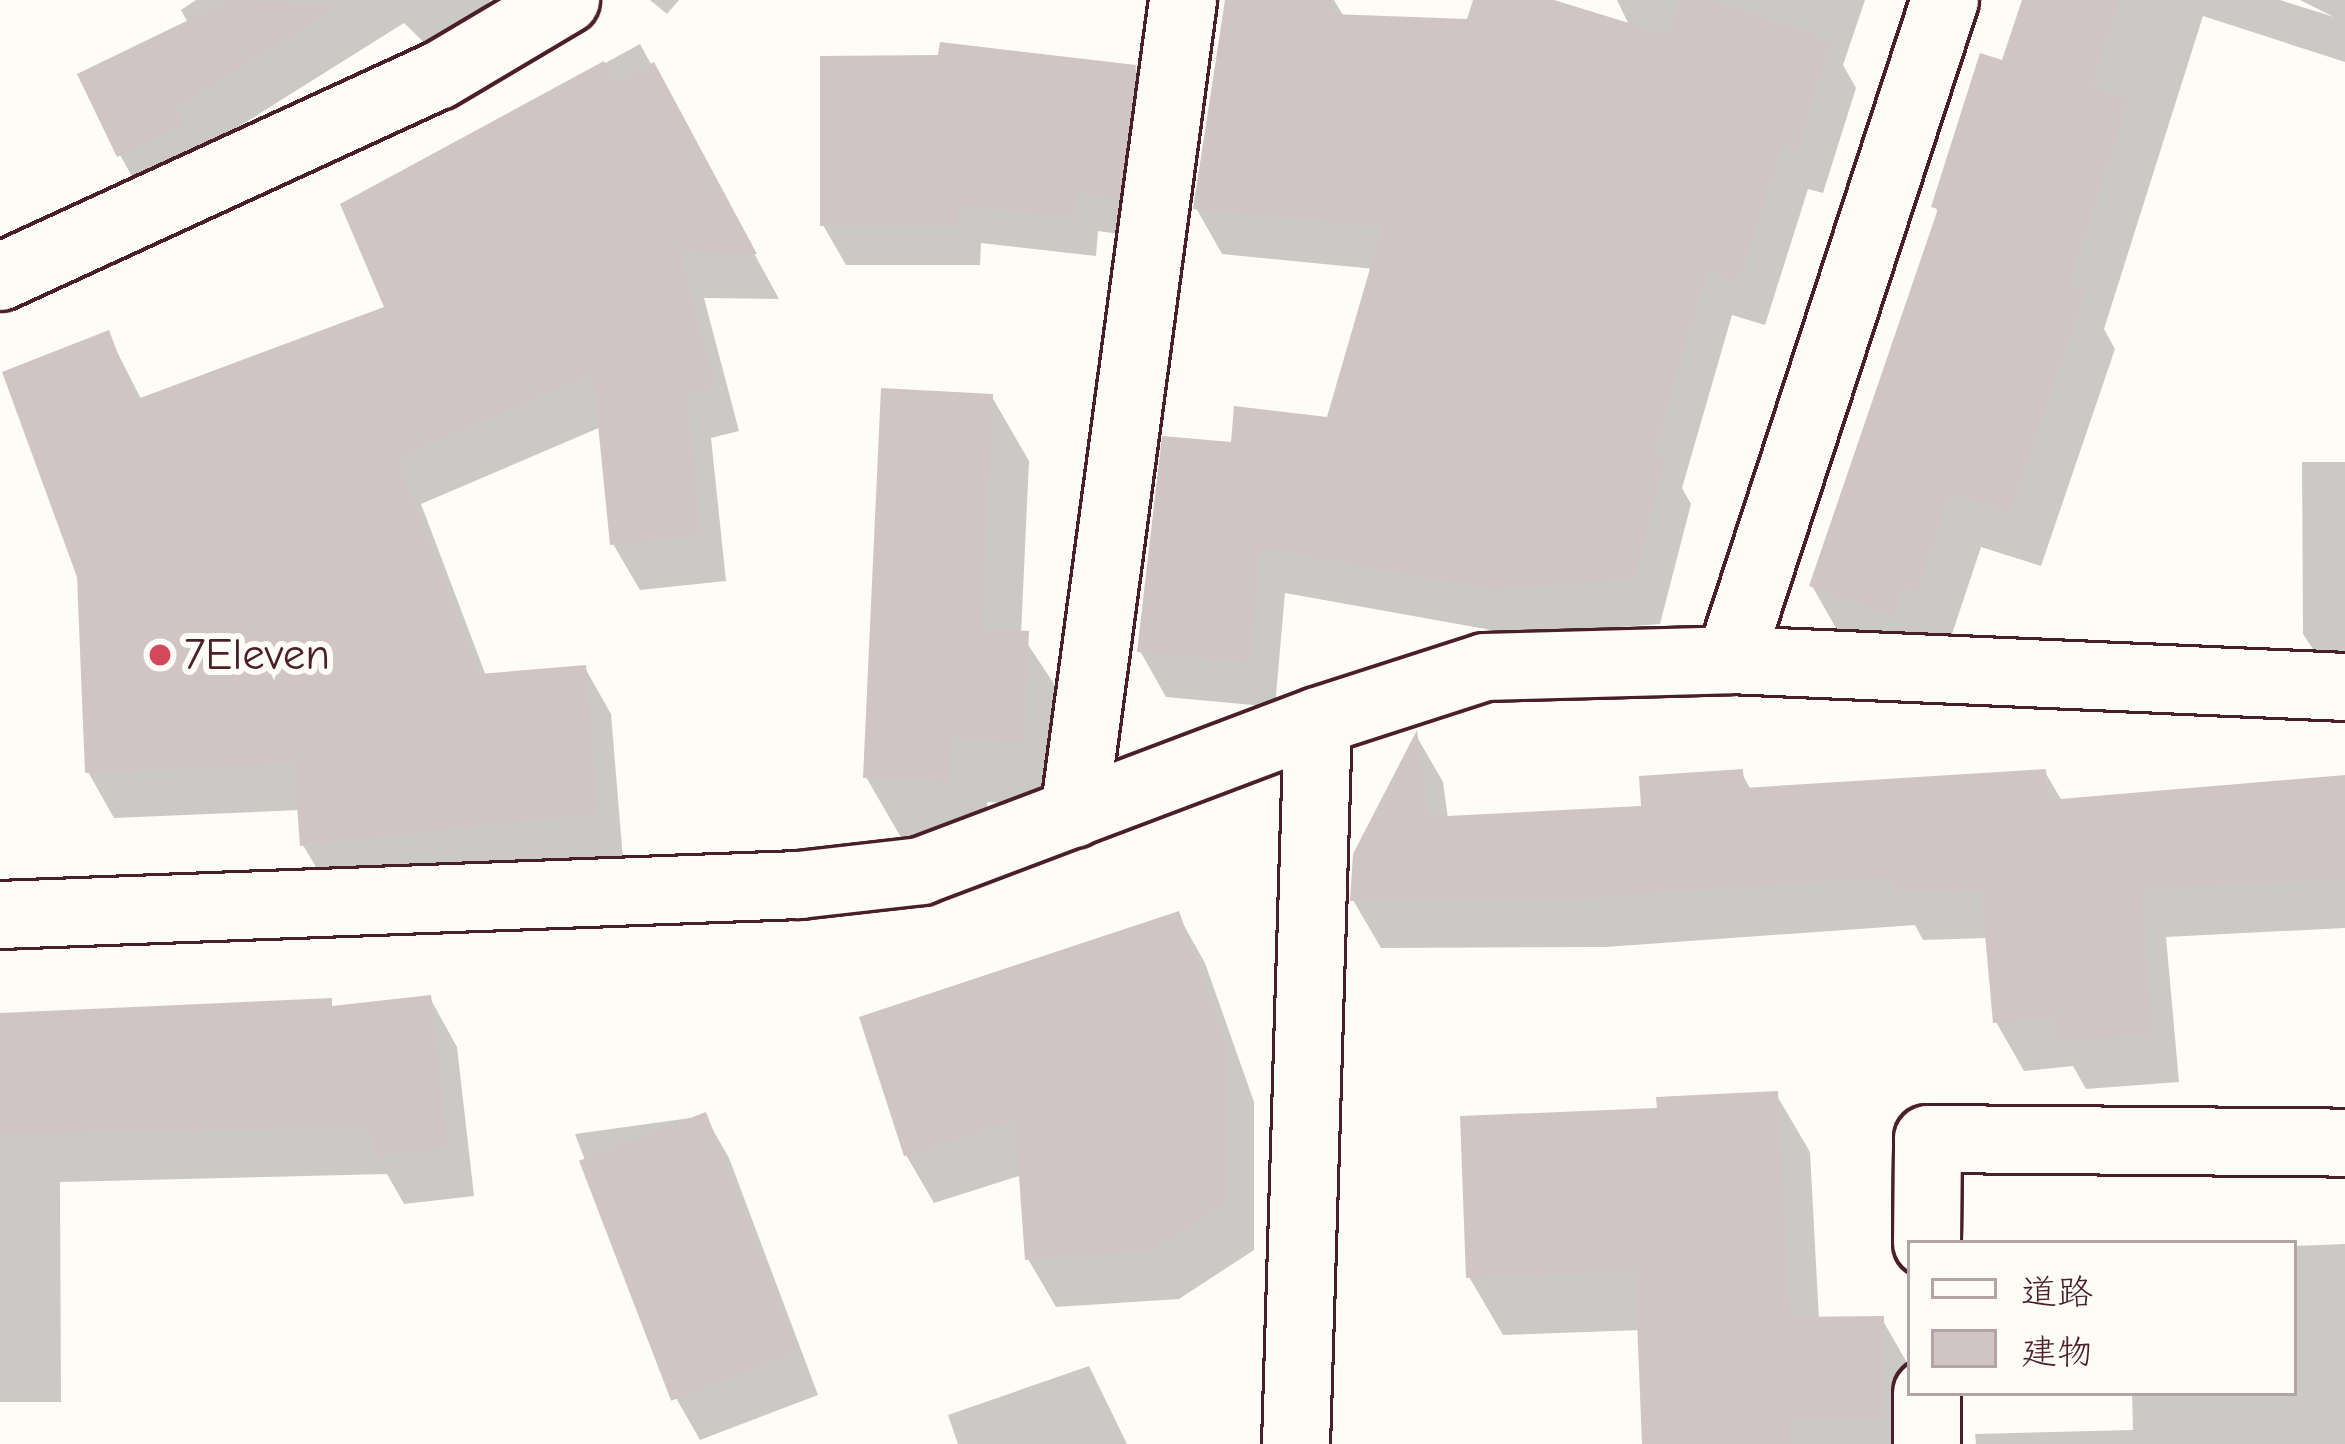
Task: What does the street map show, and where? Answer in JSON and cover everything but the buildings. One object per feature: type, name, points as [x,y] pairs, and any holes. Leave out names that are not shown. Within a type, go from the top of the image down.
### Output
[{"type":"street","points":[[0,277],[438,76],[566,0]]},
{"type":"street","points":[[1074,814],[1183,0]]},
{"type":"street","points":[[1730,660],[1945,0]]},
{"type":"street","points":[[0,915],[800,885],[921,871],[1318,721],[1485,667],[1730,660],[2345,687]]},
{"type":"street","points":[[1296,1444],[1318,721]]},
{"type":"street","points":[[1927,1240],[1928,1139],[2345,1143]]},
{"type":"street","points":[[1927,1396],[1927,1444]]},
{"type":"place","name":"7Eleven","points":[[160,655]]}]
